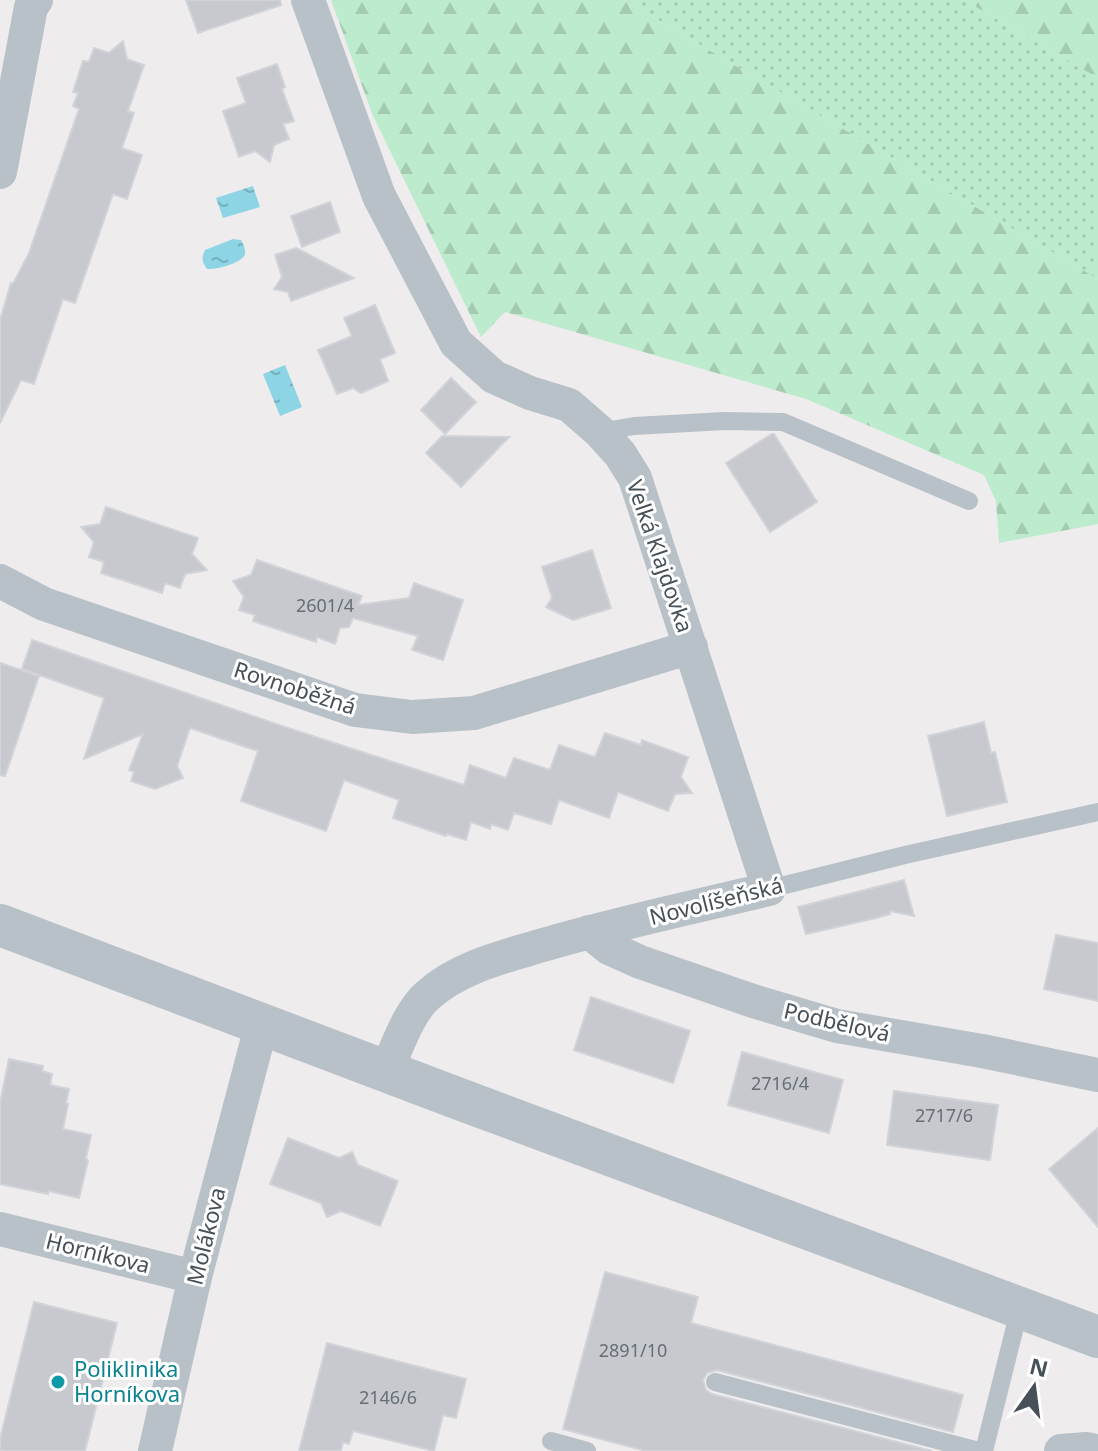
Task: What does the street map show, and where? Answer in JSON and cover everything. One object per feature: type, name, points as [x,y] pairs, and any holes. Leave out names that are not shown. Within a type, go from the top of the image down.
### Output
[{"type":"street","points":[[0,172],[31,7],[36,0]]},
{"type":"street","name":"Velká Klajdovka","points":[[308,0],[379,196],[456,343],[494,377],[569,405],[620,454],[635,478],[769,889]]},
{"type":"street","name":"Rovnoběžná","points":[[0,581],[44,604],[355,710],[412,717],[474,713],[691,647]]},
{"type":"street","name":"Novolíšeňská","points":[[386,1071],[416,1008],[428,995],[455,976],[496,959],[589,932],[769,889]]},
{"type":"street","points":[[0,925],[1098,1337]]},
{"type":"street","name":"Podbělová","points":[[589,932],[609,948],[640,962],[837,1026],[1098,1075]]},
{"type":"street","name":"Molákova","points":[[155,1451],[195,1277],[262,1023]]},
{"type":"street","name":"Horníkova","points":[[0,1229],[195,1277]]},
{"type":"street","points":[[1061,1451],[1097,1451]]},
{"type":"lane","points":[[600,432],[634,426],[725,421],[783,422],[969,501]]},
{"type":"lane","name":"Novolíšeňská","points":[[769,889],[1098,812]]},
{"type":"lane","points":[[715,1382],[982,1451],[1020,1307]]},
{"type":"lane","points":[[551,1441],[587,1451]]},
{"type":"green space","points":[[331,0],[624,0],[1098,279],[1098,524],[999,543],[996,501],[984,475],[806,399],[505,312],[481,337],[373,116]]},
{"type":"green space","points":[[624,0],[964,0],[1098,78],[1098,279]]},
{"type":"green space","points":[[964,0],[1098,0],[1098,78]]},
{"type":"water","points":[[253,186],[260,207],[223,218],[216,198]]},
{"type":"water","points":[[233,239],[241,240],[245,250],[243,257],[228,265],[207,269],[203,260],[205,250]]},
{"type":"water","points":[[285,365],[302,407],[280,416],[263,374]]},
{"type":"building","points":[[186,0],[280,0],[281,5],[198,33]]},
{"type":"building","points":[[123,41],[127,59],[144,65],[128,111],[134,113],[122,148],[142,155],[127,199],[113,194],[75,303],[63,299],[34,384],[21,380],[0,423],[0,320],[11,283],[29,253],[79,109],[73,106],[78,93],[73,92],[83,61],[89,62],[94,48],[109,53]]},
{"type":"building","points":[[277,64],[294,121],[283,124],[289,139],[274,145],[270,162],[255,151],[239,157],[223,111],[246,103],[237,78]]},
{"type":"building","points":[[330,202],[340,232],[302,247],[291,216]]},
{"type":"building","points":[[296,248],[354,278],[291,301],[288,292],[274,289],[282,277],[275,255]]},
{"type":"building","points":[[375,305],[395,353],[380,359],[388,381],[361,393],[353,388],[337,394],[318,350],[352,336],[344,318]]},
{"type":"building","points":[[451,378],[476,402],[445,434],[421,410]]},
{"type":"building","points":[[772,434],[817,502],[770,532],[726,463]]},
{"type":"building","points":[[442,436],[509,437],[461,487],[426,453]]},
{"type":"building","points":[[106,507],[198,538],[192,554],[207,570],[185,574],[180,588],[165,583],[162,593],[101,573],[104,562],[89,557],[94,542],[81,527],[100,524]]},
{"type":"building","points":[[592,550],[611,608],[573,620],[546,607],[552,598],[542,567]]},
{"type":"building","points":[[257,560],[362,596],[358,605],[409,598],[414,583],[463,600],[443,660],[412,650],[418,636],[353,618],[349,627],[340,628],[335,644],[317,637],[316,642],[253,621],[255,615],[239,610],[244,597],[233,581],[251,575]]},
{"type":"building","points":[[32,640],[464,785],[470,765],[506,778],[514,758],[550,770],[559,745],[595,757],[605,733],[641,745],[642,740],[688,757],[681,777],[692,793],[675,794],[668,811],[618,792],[609,818],[559,800],[551,824],[514,813],[508,830],[491,824],[490,829],[471,822],[466,840],[393,818],[399,800],[344,780],[326,831],[241,801],[258,751],[190,728],[177,766],[183,778],[155,789],[131,781],[134,772],[129,770],[143,734],[84,759],[104,698],[22,669]]},
{"type":"building","points":[[0,663],[39,676],[5,776],[0,775]]},
{"type":"building","points":[[984,722],[1007,802],[947,816],[928,736]]},
{"type":"building","points":[[904,880],[914,916],[890,911],[890,914],[876,918],[806,934],[798,907]]},
{"type":"building","points":[[1056,935],[1098,943],[1098,1001],[1044,989]]},
{"type":"building","points":[[591,997],[690,1031],[673,1083],[574,1050]]},
{"type":"building","points":[[742,1052],[843,1080],[829,1133],[728,1105]]},
{"type":"building","points":[[9,1059],[43,1066],[42,1071],[52,1074],[50,1085],[69,1089],[63,1129],[91,1135],[79,1198],[0,1184],[0,1103]]},
{"type":"building","points":[[894,1091],[998,1105],[990,1160],[887,1145]]},
{"type":"building","points":[[1098,1128],[1098,1227],[1049,1169]]},
{"type":"building","points":[[288,1138],[339,1158],[352,1152],[358,1165],[398,1181],[380,1226],[341,1211],[327,1217],[321,1203],[270,1184]]},
{"type":"building","points":[[605,1272],[698,1297],[691,1323],[963,1395],[953,1432],[717,1370],[707,1373],[703,1380],[706,1390],[712,1394],[932,1451],[646,1451],[563,1429]]},
{"type":"building","name":"Poliklinika Horníkova","points":[[34,1302],[117,1323],[85,1451],[0,1451],[0,1439]]},
{"type":"building","points":[[327,1343],[466,1379],[456,1418],[443,1415],[434,1451],[353,1431],[349,1444],[343,1442],[341,1451],[299,1451]]},
{"type":"place","name":"Poliklinika Horníkova","points":[[58,1382]]}]
